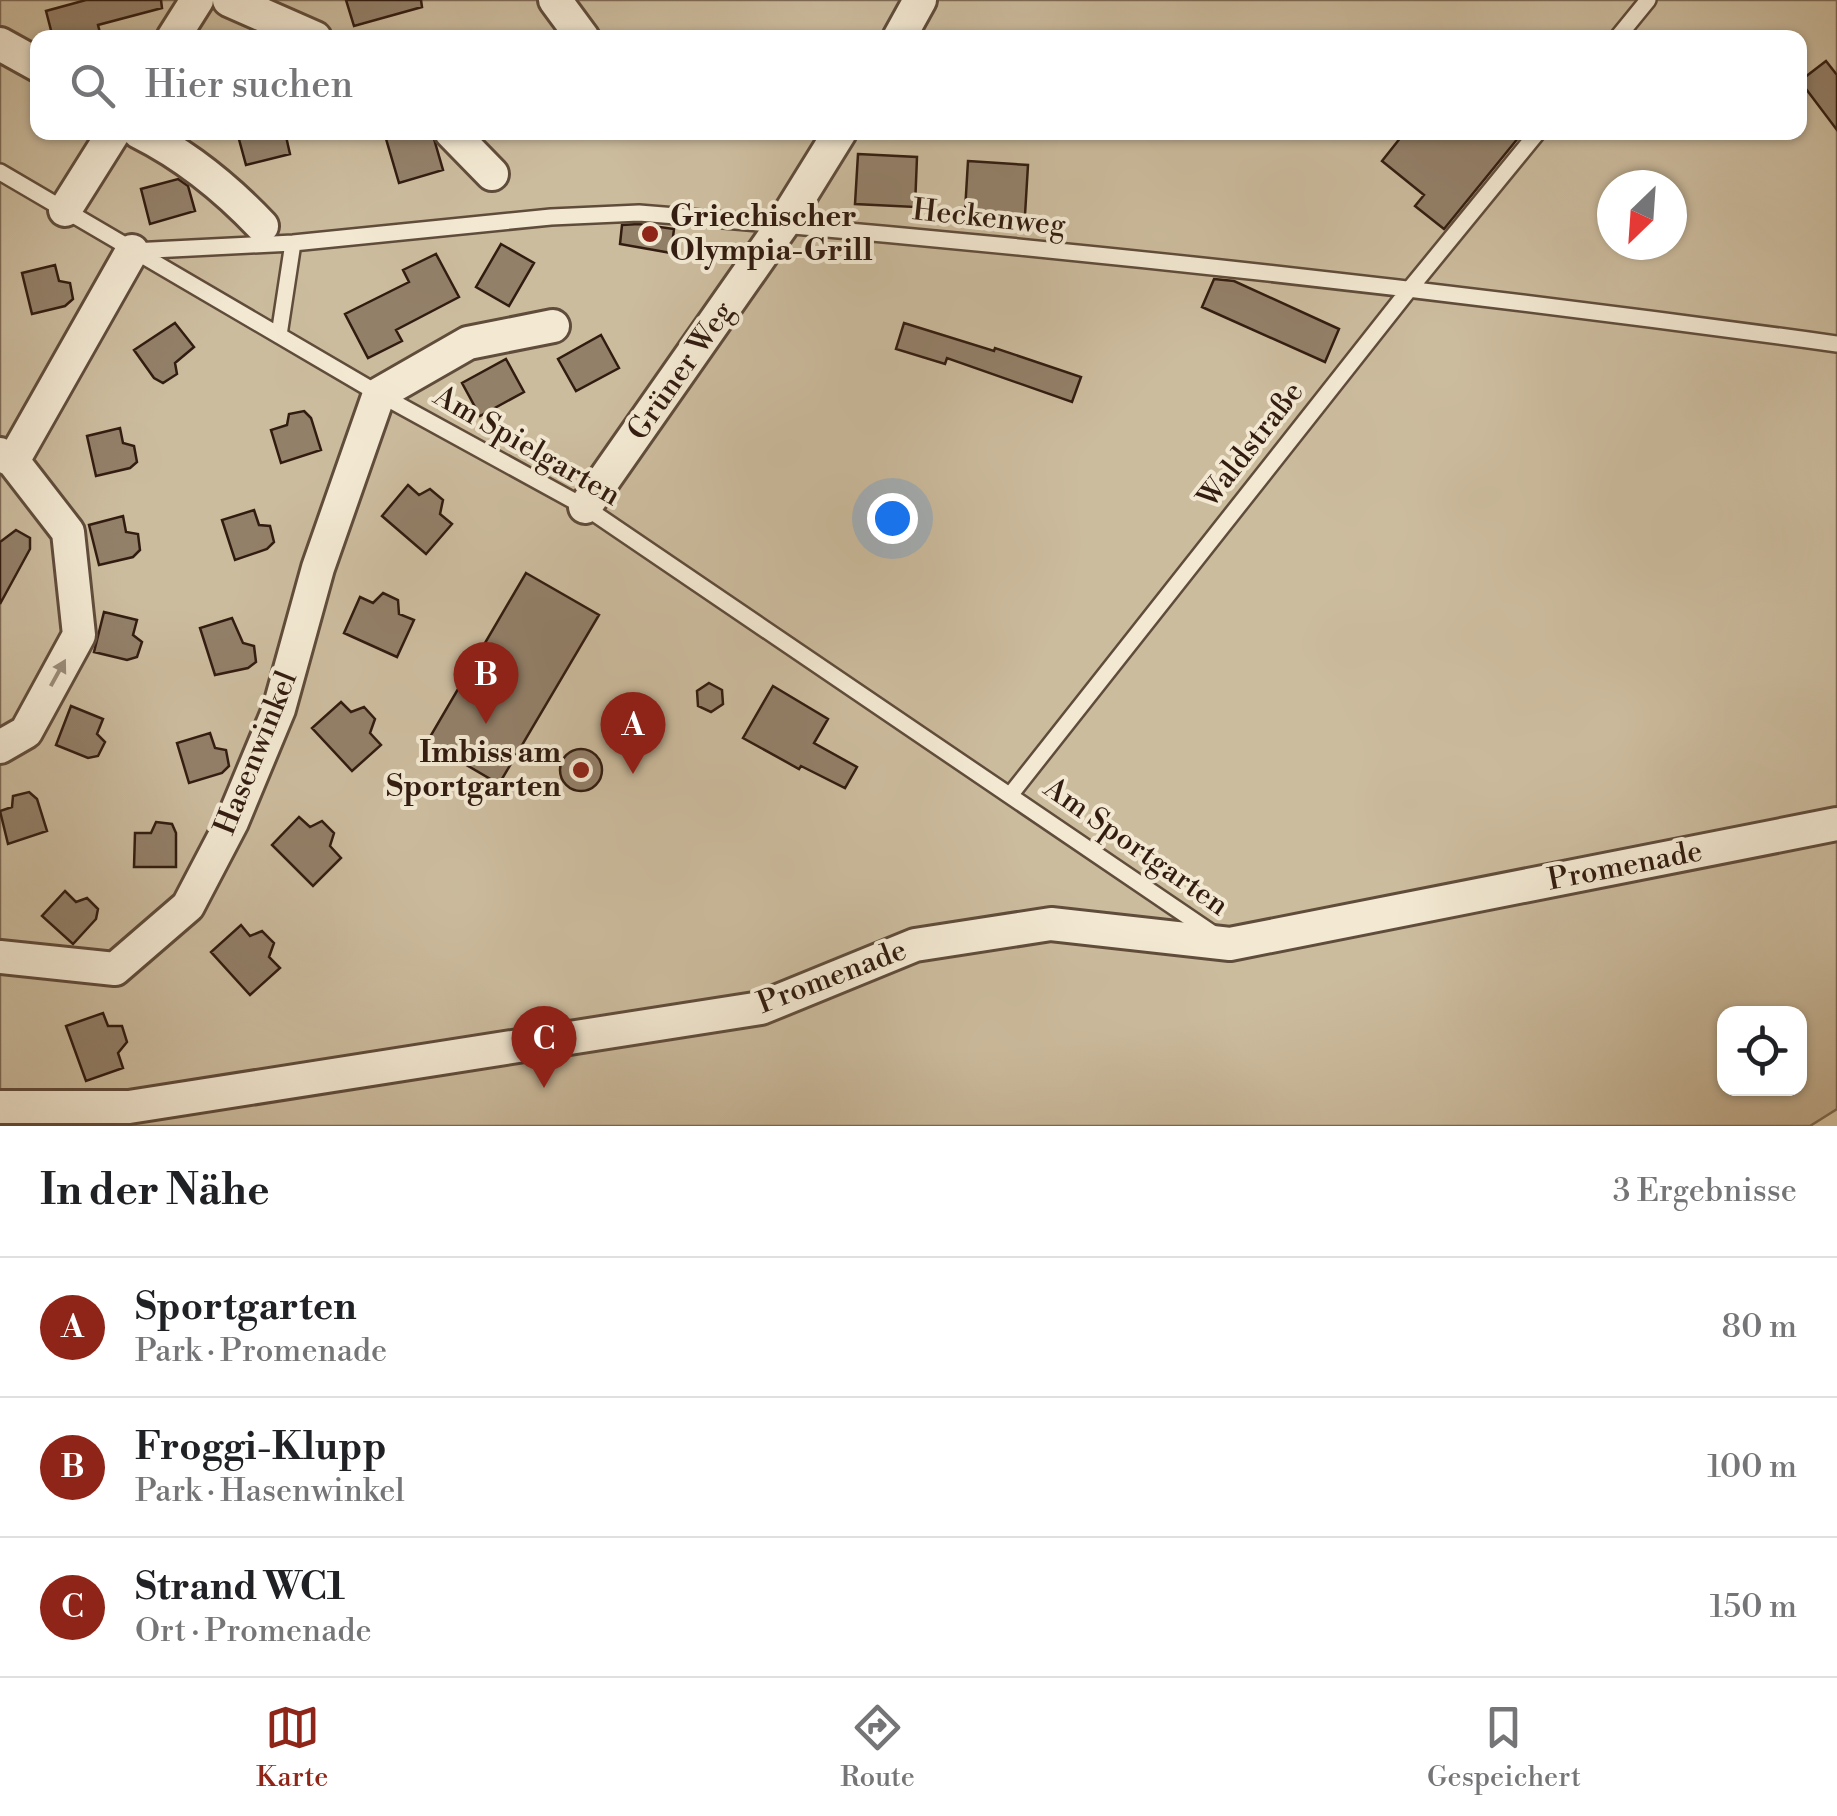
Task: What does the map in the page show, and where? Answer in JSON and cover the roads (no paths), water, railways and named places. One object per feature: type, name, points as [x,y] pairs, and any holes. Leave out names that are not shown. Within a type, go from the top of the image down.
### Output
[{"type":"street","points":[[179,30],[197,0]]},
{"type":"street","points":[[229,0],[297,30]]},
{"type":"street","points":[[556,0],[577,30]]},
{"type":"street","points":[[0,44],[30,61]]},
{"type":"street","points":[[65,210],[109,140]]},
{"type":"street","points":[[155,140],[224,187],[262,226]]},
{"type":"street","points":[[459,140],[492,174]]},
{"type":"street","name":"Grüner Weg","points":[[585,507],[783,224],[835,140]]},
{"type":"street","points":[[0,748],[26,732],[79,635],[68,532],[7,458],[132,251]]},
{"type":"street","points":[[379,394],[468,344],[553,326]]},
{"type":"street","name":"Hasenwinkel","points":[[0,957],[115,969],[188,906],[232,822],[279,709],[318,568],[379,394]]},
{"type":"street","name":"Promenade","points":[[0,1107],[129,1107],[761,1008],[915,945],[1051,924],[1230,944],[1837,824]]},
{"type":"lane","points":[[1624,30],[1648,0]]},
{"type":"lane","name":"Waldstraße","points":[[1012,794],[1408,290],[1531,140]]},
{"type":"lane","name":"Am Spielgarten","points":[[0,172],[379,394],[585,507],[1012,794]]},
{"type":"lane","name":"Heckenweg","points":[[132,251],[293,243],[551,217],[640,213],[783,224],[1408,290],[1624,314],[1837,344]]},
{"type":"lane","points":[[279,336],[293,243]]},
{"type":"lane","name":"Am Sportgarten","points":[[1012,794],[1230,944]]},
{"type":"place","name":"Griechischer Olympia-Grill","points":[[650,234]]},
{"type":"place","name":"Froggi-Klupp","points":[[486,724]]},
{"type":"place","name":"Imbiss am Sportgarten","points":[[581,770]]},
{"type":"place","name":"Sportgarten","points":[[633,774]]},
{"type":"place","name":"Strand WC1","points":[[544,1088]]}]
